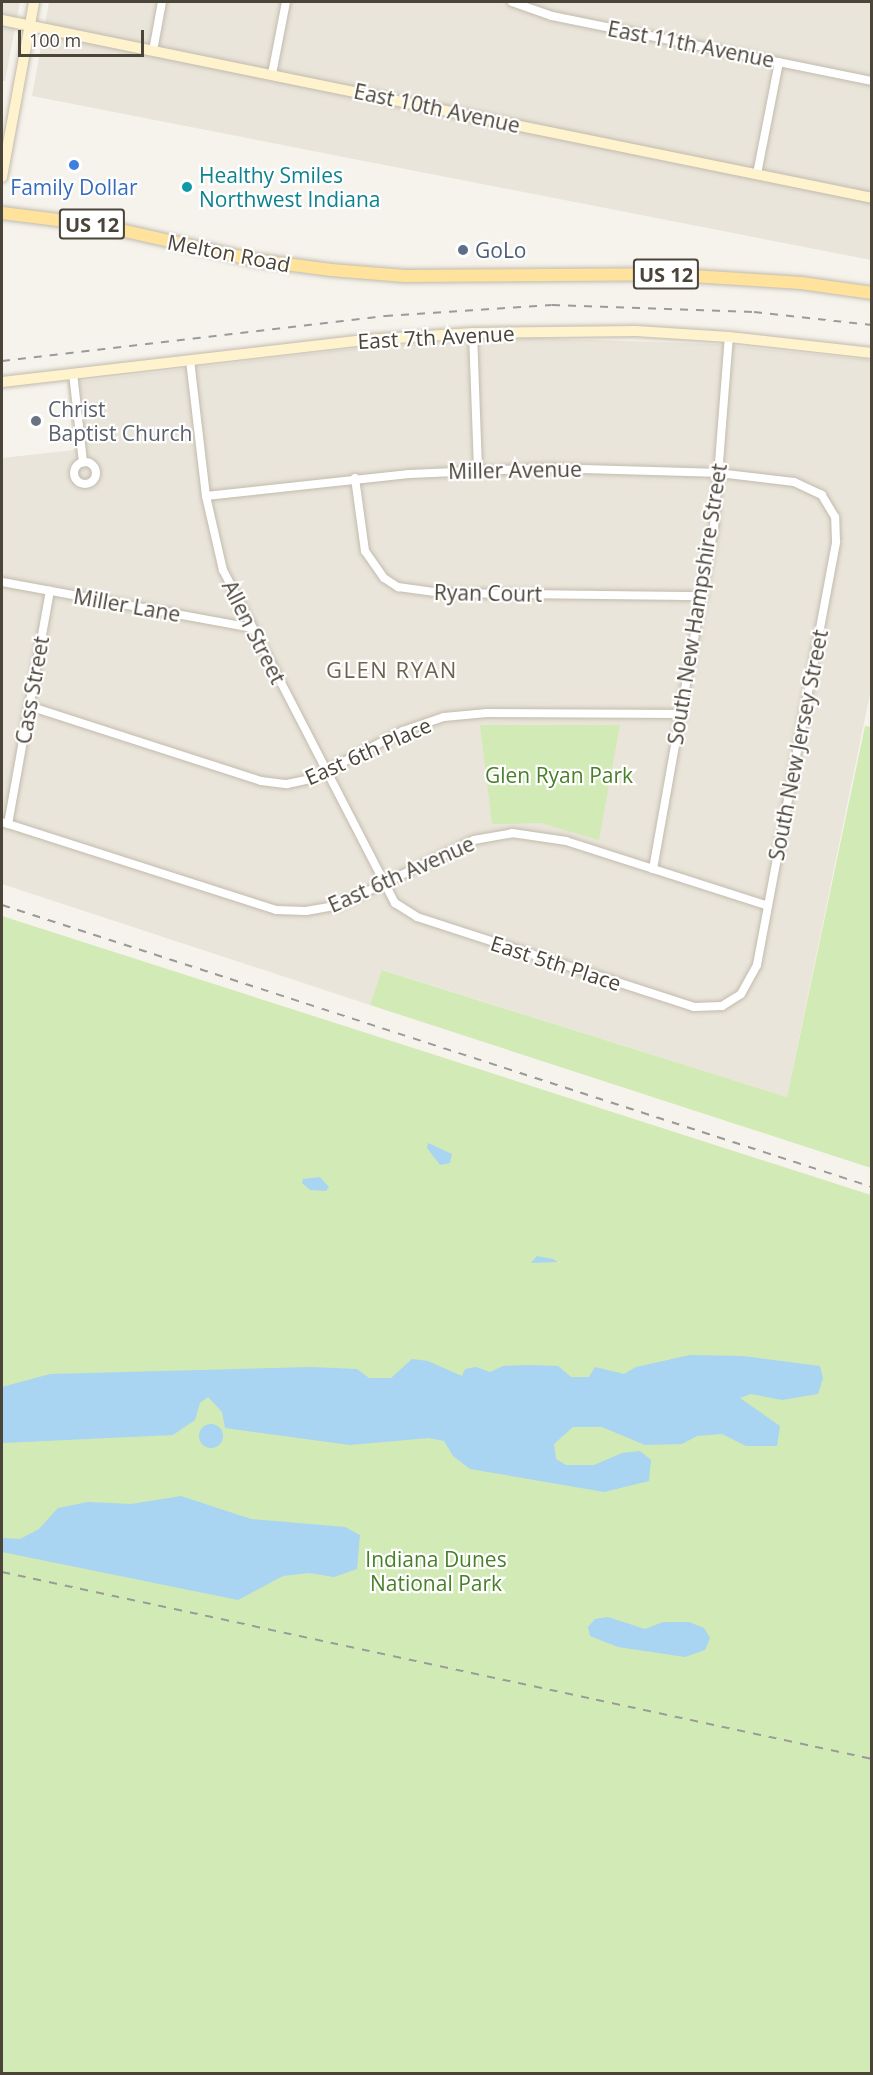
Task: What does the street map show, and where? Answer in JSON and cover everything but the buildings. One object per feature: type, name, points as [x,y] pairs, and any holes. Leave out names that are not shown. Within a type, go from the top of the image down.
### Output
[{"type":"main road","name":"Melton Road","points":[[2,213],[98,225],[296,267],[381,274],[459,276],[662,274],[801,283],[872,293]]},
{"type":"street","points":[[2,177],[34,2]]},
{"type":"street","points":[[153,51],[162,2]]},
{"type":"street","points":[[272,74],[286,2]]},
{"type":"street","name":"East 11th Avenue","points":[[512,2],[552,16],[872,81]]},
{"type":"street","name":"East 10th Avenue","points":[[2,20],[872,198]]},
{"type":"street","points":[[757,174],[779,62]]},
{"type":"street","name":"East 7th Avenue","points":[[2,382],[365,340],[473,333],[636,331],[729,337],[872,352]]},
{"type":"street","points":[[473,333],[478,470]]},
{"type":"street","name":"South New Hampshire Street","points":[[653,869],[703,596],[718,473],[729,337]]},
{"type":"street","name":"Allen Street","points":[[190,360],[206,496],[223,570],[385,883]]},
{"type":"street","points":[[73,373],[83,462]]},
{"type":"street","name":"Miller Avenue","points":[[206,496],[355,478],[478,470],[718,473],[794,482],[822,495]]},
{"type":"street","name":"Ryan Court","points":[[355,478],[365,550],[384,578],[398,587],[434,592],[703,596]]},
{"type":"street","name":"South New Jersey Street","points":[[741,994],[754,975],[836,541],[835,516],[822,495]]},
{"type":"street","name":"Miller Lane","points":[[2,582],[252,628]]},
{"type":"street","name":"Cass Street","points":[[5,823],[50,591]]},
{"type":"street","name":"East 6th Place","points":[[29,706],[261,781],[300,782],[403,731],[464,714],[682,714]]},
{"type":"street","name":"East 6th Avenue","points":[[5,823],[276,910],[323,909],[385,883],[474,840],[512,833],[548,836],[768,906]]},
{"type":"street","name":"East 5th Place","points":[[385,883],[395,903],[417,917],[683,1004],[714,1008],[741,994]]},
{"type":"shaded area","points":[[2,2],[20,2],[5,81],[2,81]]},
{"type":"shaded area","points":[[49,2],[871,2],[871,260],[32,96]]},
{"type":"shaded area","points":[[529,338],[715,344],[871,360],[871,689],[787,1097],[383,970],[370,1005],[2,884],[2,458],[74,450],[67,383],[359,348]]},
{"type":"green space","name":"Glen Ryan Park","points":[[480,725],[620,725],[599,840],[541,823],[492,824]]},
{"type":"green space","points":[[865,726],[872,727],[871,1168],[370,1005],[382,970],[787,1097]]},
{"type":"green space","name":"Indiana Dunes National Park","points":[[2,916],[871,1195],[871,2073],[2,2073]]},
{"type":"water","points":[[428,1143],[452,1154],[450,1163],[440,1165],[427,1148]]},
{"type":"water","points":[[320,1177],[329,1187],[326,1191],[310,1190],[302,1183],[303,1179]]},
{"type":"water","points":[[537,1256],[553,1259],[558,1262],[531,1263]]},
{"type":"water","points":[[690,1355],[743,1356],[820,1366],[823,1378],[818,1394],[782,1400],[751,1394],[740,1398],[780,1426],[777,1446],[746,1446],[722,1434],[697,1436],[682,1444],[645,1445],[602,1427],[573,1427],[554,1444],[556,1459],[566,1465],[594,1465],[622,1453],[640,1451],[651,1460],[649,1481],[604,1492],[470,1469],[453,1456],[444,1441],[429,1438],[350,1445],[225,1428],[222,1412],[208,1397],[200,1403],[195,1420],[173,1435],[2,1443],[2,1387],[50,1374],[312,1367],[357,1369],[369,1378],[391,1378],[412,1359],[428,1361],[462,1376],[465,1369],[476,1367],[490,1372],[503,1366],[530,1365],[558,1366],[571,1377],[589,1377],[595,1367],[624,1374],[636,1367]]},
{"type":"water","points":[[211,1424],[219,1428],[223,1436],[219,1444],[211,1448],[203,1444],[199,1436],[203,1428]]},
{"type":"water","points":[[181,1496],[251,1519],[345,1527],[360,1535],[357,1569],[334,1577],[309,1573],[283,1576],[238,1600],[2,1552],[2,1538],[20,1539],[39,1529],[58,1508],[88,1502],[131,1504]]},
{"type":"water","points":[[608,1617],[645,1629],[663,1622],[689,1622],[704,1628],[710,1638],[705,1650],[685,1657],[618,1647],[590,1636],[588,1627],[595,1619]]},
{"type":"railway","points":[[2,361],[385,316],[552,305],[754,312],[872,325]]},
{"type":"railway","points":[[2,905],[872,1187]]},
{"type":"railway","points":[[2,1572],[872,1759]]},
{"type":"place","name":"Family Dollar","points":[[74,165]]},
{"type":"place","name":"Healthy Smiles Northwest Indiana","points":[[187,187]]},
{"type":"place","name":"GoLo","points":[[463,250]]},
{"type":"place","name":"Christ Baptist Church","points":[[36,421]]},
{"type":"district","name":"GLEN RYAN","points":[[392,670]]}]
